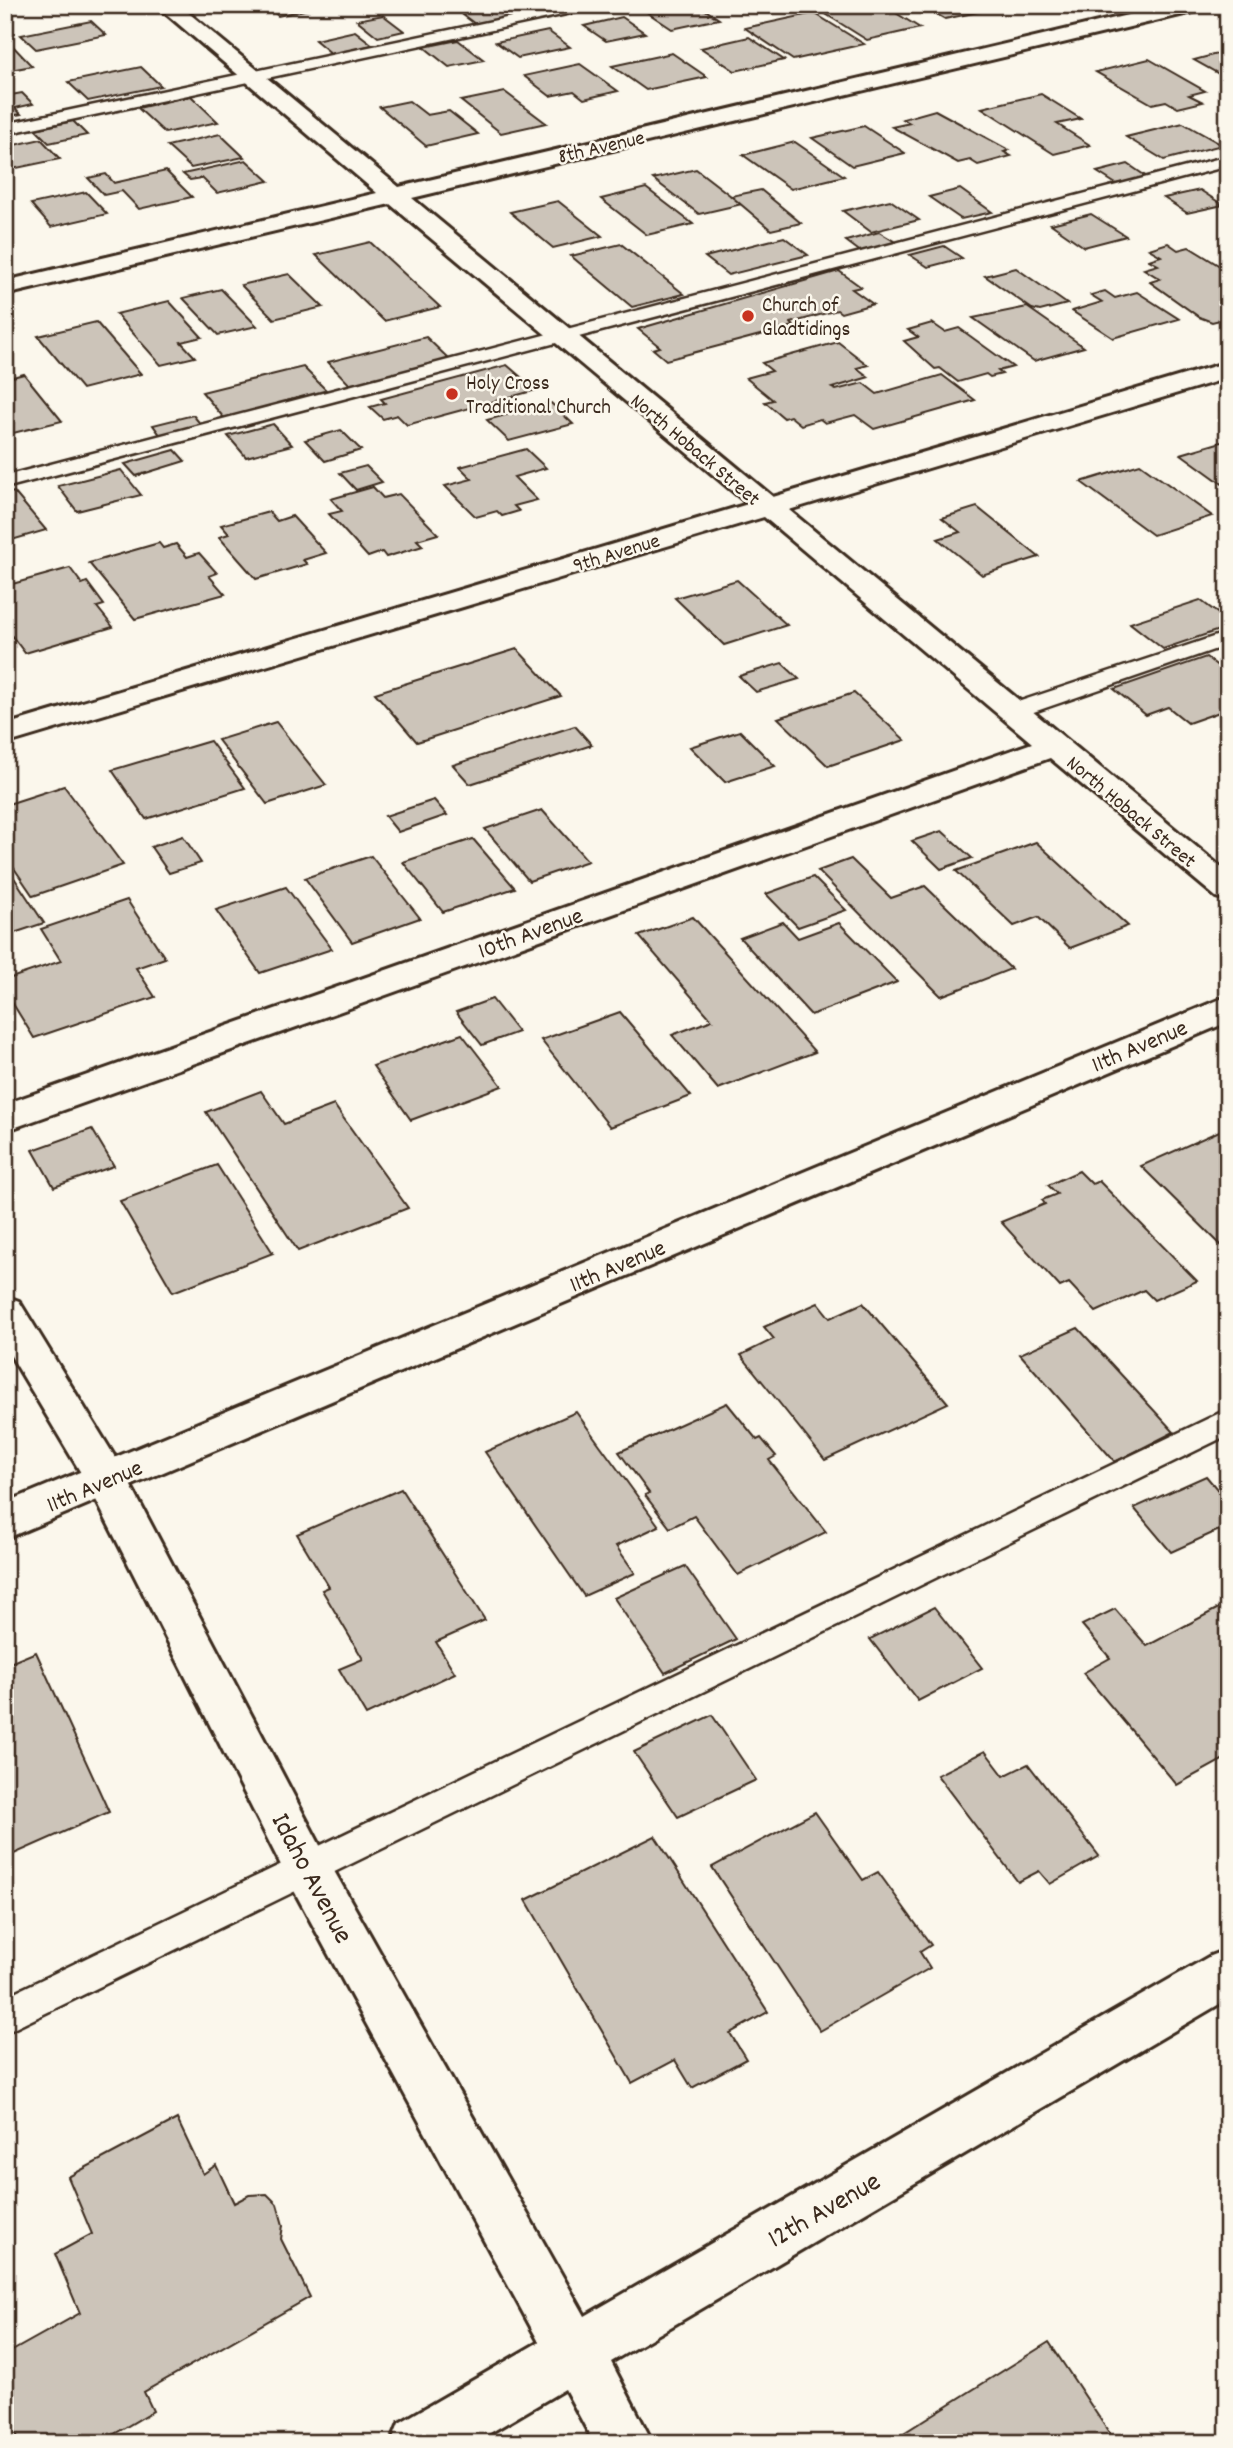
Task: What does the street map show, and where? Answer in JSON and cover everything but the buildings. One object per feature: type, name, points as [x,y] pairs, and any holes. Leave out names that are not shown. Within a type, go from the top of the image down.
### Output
[{"type":"street","name":"North Hoback Street","points":[[166,5],[1228,890]]},
{"type":"street","name":"8th Avenue","points":[[5,288],[1197,5]]},
{"type":"street","name":"9th Avenue","points":[[5,735],[1228,370]]},
{"type":"street","name":"10th Avenue","points":[[5,1118],[1054,746]]},
{"type":"street","name":"11th Avenue","points":[[5,1522],[1228,1008]]},
{"type":"street","name":"Idaho Avenue","points":[[5,1311],[106,1479],[309,1870],[625,2443]]},
{"type":"street","name":"12th Avenue","points":[[419,2443],[1228,1972]]},
{"type":"lane","points":[[5,129],[590,5]]},
{"type":"lane","points":[[5,482],[1228,161]]},
{"type":"lane","points":[[1014,711],[1228,638]]},
{"type":"lane","points":[[5,2016],[1228,1421]]},
{"type":"place","name":"Church of Gladtidings","points":[[748,316]]},
{"type":"place","name":"Holy Cross Traditional Church","points":[[452,394]]}]
